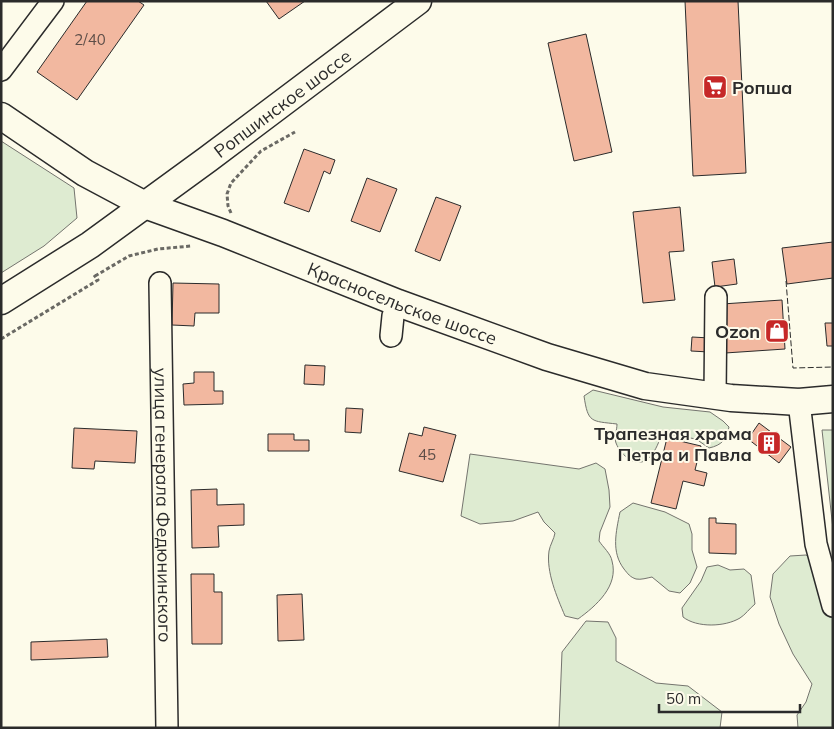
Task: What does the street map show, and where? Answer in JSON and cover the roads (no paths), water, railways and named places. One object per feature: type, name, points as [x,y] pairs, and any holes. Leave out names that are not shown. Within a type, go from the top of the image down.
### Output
[{"type":"main road","name":"Ропшинское шоссе","points":[[1,301],[80,252],[208,159],[418,1]]},
{"type":"main road","name":"Красносельское шоссе","points":[[1,116],[85,172],[145,204],[398,302],[547,357],[645,386],[715,396],[798,402],[833,399]]},
{"type":"street","points":[[1,70],[54,1]]},
{"type":"street","name":"улица генерала Федюнинского","points":[[160,283],[167,728]]},
{"type":"street","points":[[715,396],[716,297]]},
{"type":"street","points":[[391,336],[393,316],[398,302]]},
{"type":"street","points":[[798,402],[816,544],[833,606]]},
{"type":"place","name":"Ропша","points":[[715,87]]},
{"type":"place","name":"Ozon","points":[[777,331]]},
{"type":"place","name":"Трапезная храма Петра и Павла","points":[[769,443]]}]
